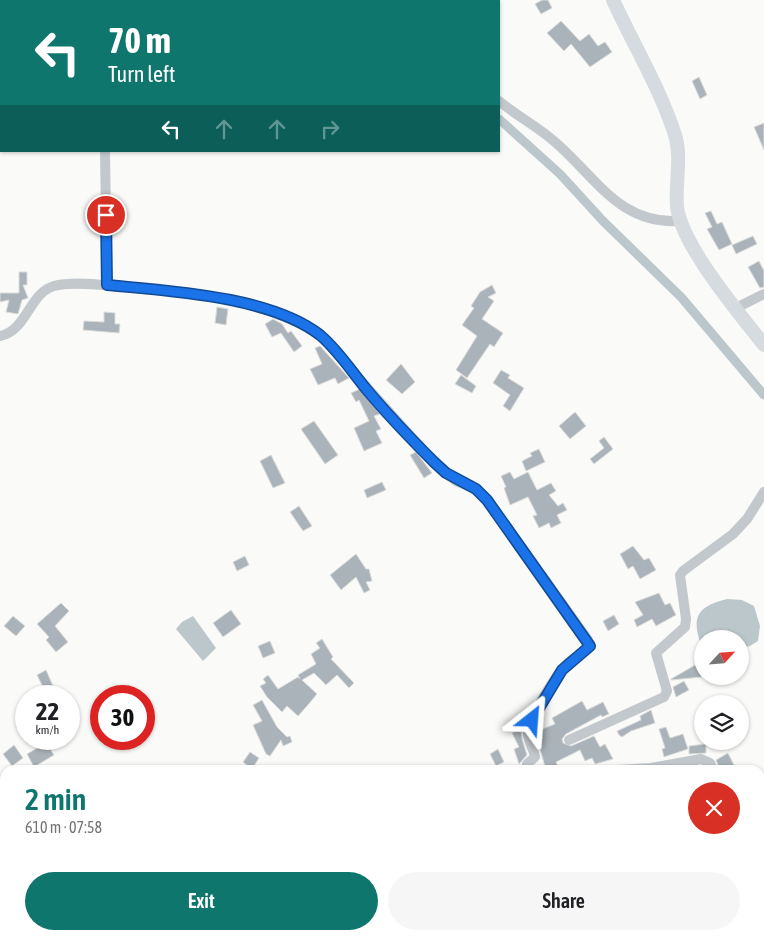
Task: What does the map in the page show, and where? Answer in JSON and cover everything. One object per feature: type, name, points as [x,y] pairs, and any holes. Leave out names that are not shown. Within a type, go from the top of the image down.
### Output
[{"type":"main road","points":[[613,0],[676,138],[677,208],[681,221],[694,249],[764,345]]},
{"type":"street","points":[[500,102],[554,141],[608,195],[635,214],[651,220],[681,221]]},
{"type":"street","points":[[105,152],[107,285]]},
{"type":"street","points":[[0,336],[14,330],[44,291],[54,286],[107,285],[177,292],[251,305],[307,327],[330,346],[372,396],[434,462],[446,473],[476,489],[487,500],[590,646],[562,670],[532,720],[528,733],[535,757],[527,765]]},
{"type":"street","points":[[736,308],[764,294]]},
{"type":"street","points":[[568,740],[664,697],[668,691],[656,653],[685,627],[686,619],[680,575],[682,570],[733,534],[747,519],[764,492]]},
{"type":"street","points":[[668,765],[701,759],[710,765]]},
{"type":"shaded area","points":[[727,599],[742,600],[754,606],[760,626],[758,641],[749,646],[749,630],[697,630],[699,614],[709,605]]},
{"type":"shaded area","points":[[193,616],[216,648],[203,661],[176,629],[182,622]]},
{"type":"building","points":[[542,0],[548,0],[552,8],[541,14],[535,4]]},
{"type":"building","points":[[561,21],[580,41],[589,34],[598,46],[605,42],[612,52],[590,67],[571,44],[564,51],[547,33]]},
{"type":"building","points":[[699,77],[707,95],[700,99],[692,81]]},
{"type":"building","points":[[764,123],[764,150],[754,127]]},
{"type":"building","points":[[711,211],[717,224],[722,222],[732,244],[719,250],[707,229],[712,227],[705,213]]},
{"type":"building","points":[[753,236],[757,244],[736,254],[732,245]]},
{"type":"building","points":[[759,261],[764,271],[764,287],[760,288],[748,267]]},
{"type":"building","points":[[19,272],[27,272],[27,285],[23,285],[28,298],[22,300],[18,314],[6,312],[9,300],[0,302],[0,293],[19,293]]},
{"type":"building","points":[[492,285],[496,293],[488,297],[494,301],[482,319],[503,333],[494,347],[490,344],[467,378],[456,370],[477,336],[462,325],[474,308],[471,306],[480,292]]},
{"type":"building","points":[[217,307],[228,309],[226,325],[215,323]]},
{"type":"building","points":[[104,312],[115,313],[115,324],[120,324],[119,333],[83,330],[84,321],[104,322]]},
{"type":"building","points":[[273,319],[282,324],[288,333],[291,331],[302,346],[294,352],[281,333],[272,337],[265,324]]},
{"type":"building","points":[[320,346],[349,378],[338,384],[335,378],[318,385],[310,369],[322,364],[315,348]]},
{"type":"building","points":[[401,364],[415,382],[402,394],[386,380]]},
{"type":"building","points":[[501,370],[510,375],[508,378],[524,388],[510,411],[503,406],[510,395],[493,383]]},
{"type":"building","points":[[461,375],[476,386],[472,393],[455,384]]},
{"type":"building","points":[[360,389],[380,414],[374,416],[381,429],[376,431],[382,443],[364,451],[354,428],[369,421],[359,400],[356,402],[351,393]]},
{"type":"building","points":[[575,412],[586,426],[570,439],[559,426]]},
{"type":"building","points":[[314,421],[338,455],[325,464],[301,429]]},
{"type":"building","points":[[604,437],[613,449],[594,464],[590,459],[604,448],[599,441]]},
{"type":"building","points":[[539,449],[545,462],[526,471],[522,461],[532,456],[530,453]]},
{"type":"building","points":[[416,452],[432,473],[424,478],[410,455]]},
{"type":"building","points":[[271,455],[285,483],[273,488],[260,461]]},
{"type":"building","points":[[510,472],[514,479],[528,472],[537,490],[551,483],[556,491],[549,495],[558,506],[563,503],[567,510],[557,515],[561,523],[551,528],[549,523],[539,528],[533,516],[537,515],[528,497],[510,505],[504,488],[506,487],[501,476]]},
{"type":"building","points":[[382,482],[386,490],[367,498],[364,490]]},
{"type":"building","points":[[299,506],[312,526],[303,531],[290,512]]},
{"type":"building","points":[[633,546],[644,560],[649,558],[656,570],[640,579],[633,566],[628,569],[620,554]]},
{"type":"building","points":[[356,554],[366,569],[369,569],[372,581],[366,582],[370,590],[364,593],[356,577],[341,590],[330,575]]},
{"type":"building","points":[[245,556],[249,565],[237,571],[233,562]]},
{"type":"building","points":[[659,593],[665,605],[670,603],[676,615],[656,626],[652,619],[637,627],[634,620],[643,615],[635,602]]},
{"type":"building","points":[[61,603],[69,611],[55,626],[68,642],[56,652],[46,640],[49,637],[37,624]]},
{"type":"building","points":[[231,610],[241,624],[223,637],[213,623]]},
{"type":"building","points":[[614,615],[619,624],[608,631],[603,621]]},
{"type":"building","points":[[13,616],[25,626],[16,636],[4,626]]},
{"type":"building","points":[[322,639],[333,657],[331,659],[354,683],[349,688],[337,675],[326,685],[314,673],[302,680],[317,694],[298,716],[287,706],[282,712],[267,697],[260,686],[266,683],[263,679],[268,675],[278,689],[298,677],[300,679],[298,675],[316,664],[311,654],[320,648],[316,643]]},
{"type":"building","points":[[270,641],[275,653],[263,658],[258,646]]},
{"type":"building","points":[[694,666],[694,678],[671,679]]},
{"type":"building","points":[[46,670],[53,685],[42,685],[37,675]]},
{"type":"building","points":[[684,681],[689,690],[676,697],[673,687]]},
{"type":"building","points":[[262,700],[277,727],[287,737],[290,736],[292,742],[283,746],[281,740],[270,756],[266,754],[253,725],[262,721],[253,705]]},
{"type":"building","points":[[582,701],[587,710],[603,702],[609,714],[602,717],[601,715],[566,734],[562,739],[563,743],[571,746],[594,736],[600,747],[605,744],[613,759],[595,764],[592,758],[585,761],[580,750],[556,762],[558,765],[545,765],[535,732],[555,724],[552,718]]},
{"type":"building","points":[[651,710],[655,723],[631,731],[622,737],[619,735],[617,731],[641,720],[640,716]]},
{"type":"building","points":[[666,727],[670,738],[683,734],[688,749],[664,757],[662,749],[665,748],[659,729]]},
{"type":"building","points":[[521,729],[527,755],[519,764],[514,749],[519,747],[512,733]]},
{"type":"building","points":[[14,745],[15,750],[17,750],[23,758],[11,765],[3,754]]},
{"type":"building","points":[[694,745],[694,750],[706,750],[706,753],[689,754],[689,746]]},
{"type":"building","points":[[498,749],[504,762],[496,765],[490,754]]},
{"type":"building","points":[[34,750],[51,750],[54,755],[37,765],[33,765],[27,754]]},
{"type":"building","points":[[250,752],[259,758],[255,765],[247,765],[243,762]]},
{"type":"building","points":[[728,753],[734,765],[718,765],[716,760]]},
{"type":"waterway","points":[[500,120],[560,174],[603,221],[681,297],[764,395]]},
{"type":"route","points":[[106,215],[107,285],[177,292],[251,305],[307,327],[330,346],[408,436],[434,462],[456,481],[476,489],[487,500],[584,634],[590,646],[569,662],[562,670],[552,683],[532,720]]}]
